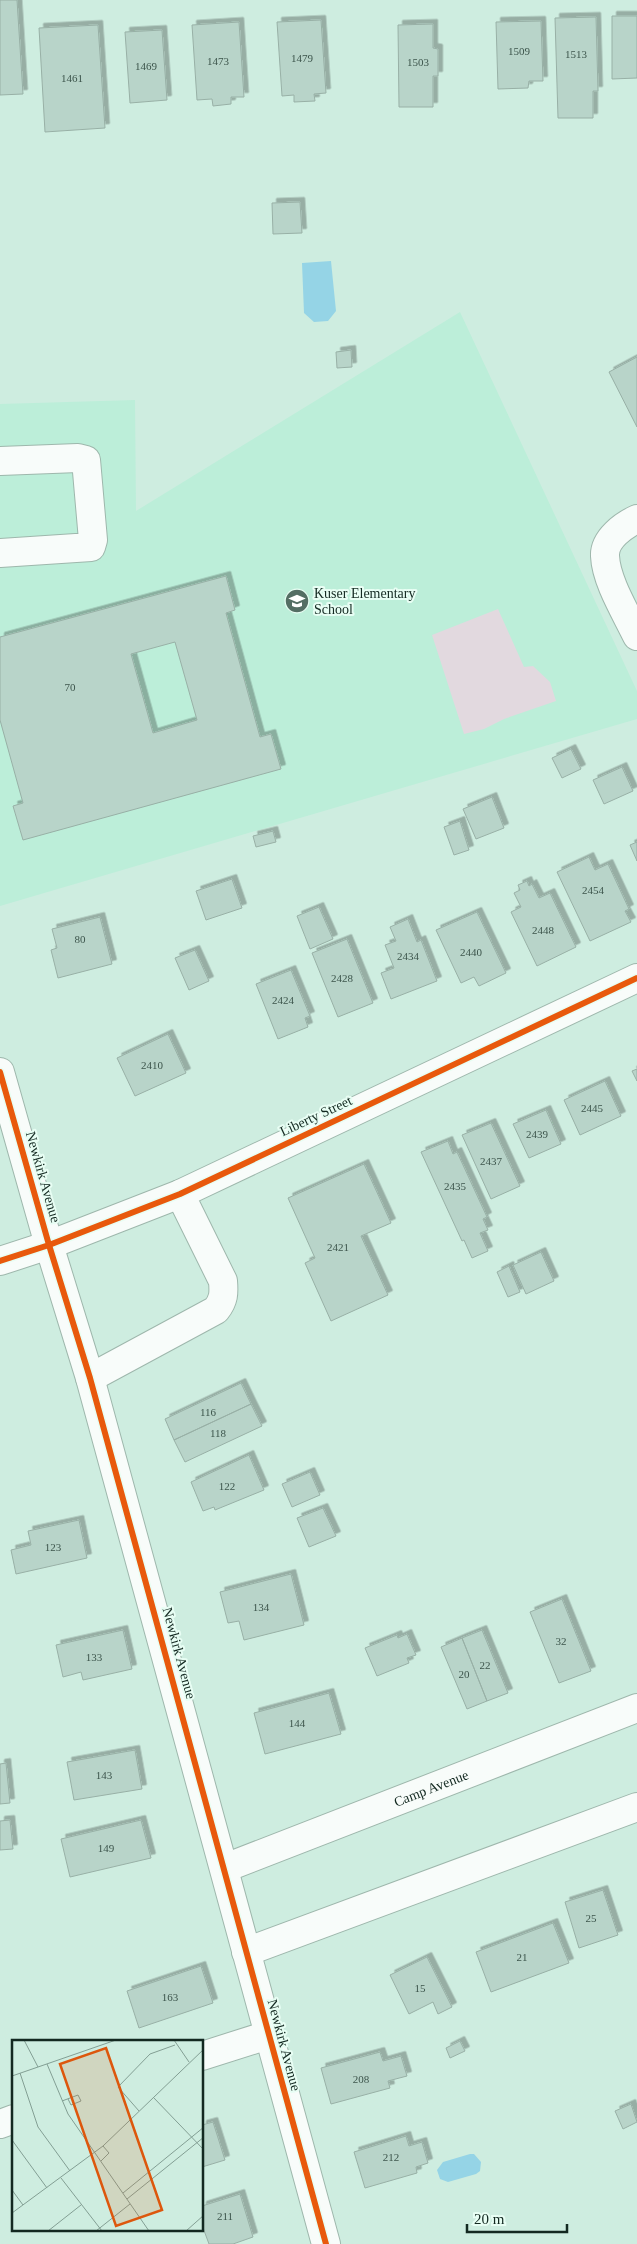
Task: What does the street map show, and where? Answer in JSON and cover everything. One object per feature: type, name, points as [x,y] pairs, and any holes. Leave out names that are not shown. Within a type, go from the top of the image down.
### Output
[{"type":"street","points":[[0,461],[78,458],[86,460],[93,540],[91,547],[0,553]]},
{"type":"street","points":[[637,519],[612,537],[604,554],[612,583],[637,636]]},
{"type":"street","name":"Liberty Street","points":[[0,1261],[49,1245],[180,1194],[637,978]]},
{"type":"street","name":"Newkirk Avenue","points":[[0,1072],[49,1245],[90,1378],[326,2244]]},
{"type":"street","points":[[90,1378],[216,1310],[222,1303],[224,1294],[223,1281],[180,1194]]},
{"type":"street","name":"Camp Avenue","points":[[225,1868],[637,1708]]},
{"type":"street","points":[[246,1952],[637,1807]]},
{"type":"street","points":[[204,2055],[268,2035]]},
{"type":"street","points":[[0,2124],[12,2120]]},
{"type":"shaded area","name":"Kuser Elementary School","points":[[460,312],[637,691],[637,719],[0,906],[0,404],[135,400],[136,511]]},
{"type":"shaded area","points":[[498,609],[524,667],[533,666],[550,682],[556,701],[504,719],[484,729],[464,734],[432,635]]},
{"type":"water","points":[[331,261],[336,311],[328,321],[314,322],[304,313],[302,263]]},
{"type":"water","points":[[474,2154],[481,2162],[480,2171],[476,2174],[448,2182],[440,2179],[437,2170],[443,2162]]},
{"type":"building","points":[[0,0],[17,0],[23,94],[0,95]]},
{"type":"building","points":[[612,16],[637,16],[637,78],[612,79]]},
{"type":"building","points":[[596,17],[598,91],[593,91],[593,118],[558,118],[555,18]]},
{"type":"building","points":[[321,20],[326,93],[314,94],[315,101],[294,102],[294,95],[282,96],[277,22]]},
{"type":"building","points":[[541,21],[543,81],[529,81],[528,88],[498,89],[496,22]]},
{"type":"building","points":[[239,22],[244,97],[231,97],[231,104],[213,106],[212,99],[197,100],[192,25]]},
{"type":"building","points":[[433,24],[433,48],[438,49],[438,76],[433,76],[433,107],[399,107],[398,25]]},
{"type":"building","points":[[98,25],[105,128],[45,132],[39,28]]},
{"type":"building","points":[[162,30],[167,100],[130,103],[125,32]]},
{"type":"building","points":[[300,202],[302,233],[273,234],[272,203]]},
{"type":"building","points":[[351,350],[352,367],[337,368],[336,352]]},
{"type":"building","points":[[637,357],[637,427],[609,372]]},
{"type":"building","points":[[226,576],[235,610],[226,613],[260,737],[271,734],[281,769],[23,840],[13,806],[23,803],[0,720],[0,637]],"holes":[[[175,642],[197,720],[153,733],[131,654]]]},
{"type":"building","points":[[571,749],[581,769],[562,778],[552,758]]},
{"type":"building","points":[[622,767],[633,791],[604,804],[593,780]]},
{"type":"building","points":[[492,797],[504,828],[476,839],[463,809]]},
{"type":"building","points":[[460,821],[469,850],[454,855],[444,827]]},
{"type":"building","points":[[273,831],[276,842],[256,847],[253,836]]},
{"type":"building","points":[[637,842],[637,861],[630,845]]},
{"type":"building","points":[[589,857],[595,870],[608,864],[629,909],[625,911],[631,922],[590,941],[557,872]]},
{"type":"building","points":[[232,879],[242,908],[206,920],[196,891]]},
{"type":"building","points":[[527,881],[529,886],[532,884],[539,898],[550,893],[576,947],[537,966],[511,912],[521,907],[514,893],[520,890],[518,885]]},
{"type":"building","points":[[319,907],[333,939],[310,949],[297,916]]},
{"type":"building","points":[[477,912],[506,973],[479,986],[474,977],[461,983],[436,930]]},
{"type":"building","points":[[100,917],[112,964],[58,978],[51,950],[57,948],[52,929]]},
{"type":"building","points":[[408,919],[417,942],[421,940],[437,981],[391,999],[381,973],[394,968],[385,945],[396,941],[390,927]]},
{"type":"building","points":[[347,939],[373,1003],[338,1017],[312,953]]},
{"type":"building","points":[[195,950],[209,981],[189,990],[175,958]]},
{"type":"building","points":[[291,970],[310,1016],[305,1018],[308,1027],[278,1039],[256,984]]},
{"type":"building","points":[[168,1034],[186,1073],[135,1096],[117,1058]]},
{"type":"building","points":[[637,1069],[637,1081],[632,1071]]},
{"type":"building","points":[[605,1081],[621,1116],[580,1135],[564,1100]]},
{"type":"building","points":[[546,1110],[561,1144],[529,1158],[513,1124]]},
{"type":"building","points":[[491,1123],[520,1186],[491,1199],[462,1135]]},
{"type":"building","points":[[448,1141],[453,1154],[457,1152],[487,1217],[483,1219],[488,1230],[480,1233],[488,1251],[472,1258],[464,1240],[462,1241],[421,1152]]},
{"type":"building","points":[[364,1164],[391,1223],[361,1236],[388,1295],[331,1321],[305,1263],[315,1258],[288,1198]]},
{"type":"building","points":[[541,1252],[554,1281],[526,1294],[513,1265]]},
{"type":"building","points":[[509,1266],[520,1292],[508,1297],[497,1272]]},
{"type":"building","points":[[241,1383],[251,1404],[174,1440],[165,1419]]},
{"type":"building","points":[[251,1404],[262,1426],[185,1462],[174,1440]]},
{"type":"building","points":[[249,1455],[264,1490],[215,1510],[214,1507],[203,1511],[191,1482]]},
{"type":"building","points":[[310,1472],[320,1495],[292,1507],[282,1484]]},
{"type":"building","points":[[323,1508],[336,1536],[309,1547],[297,1518]]},
{"type":"building","points":[[79,1520],[87,1558],[16,1574],[11,1550],[31,1545],[28,1531]]},
{"type":"building","points":[[291,1574],[304,1625],[244,1640],[239,1621],[228,1623],[220,1592]]},
{"type":"building","points":[[562,1599],[591,1671],[559,1683],[530,1612]]},
{"type":"building","points":[[123,1630],[132,1669],[83,1680],[81,1672],[63,1677],[56,1645]]},
{"type":"building","points":[[482,1630],[508,1693],[487,1701],[462,1638]]},
{"type":"building","points":[[407,1634],[416,1655],[407,1658],[409,1663],[377,1676],[365,1648],[397,1635],[398,1638]]},
{"type":"building","points":[[462,1638],[487,1701],[467,1709],[441,1647]]},
{"type":"building","points":[[329,1693],[341,1734],[265,1754],[254,1713]]},
{"type":"building","points":[[135,1750],[142,1789],[74,1800],[67,1762]]},
{"type":"building","points":[[6,1763],[10,1803],[0,1804],[0,1764]]},
{"type":"building","points":[[10,1820],[13,1849],[0,1850],[0,1821]]},
{"type":"building","points":[[141,1820],[151,1858],[70,1877],[61,1839]]},
{"type":"building","points":[[603,1890],[618,1935],[579,1948],[565,1902]]},
{"type":"building","points":[[553,1923],[569,1963],[491,1992],[476,1952]]},
{"type":"building","points":[[427,1957],[452,2007],[438,2014],[433,2002],[409,2014],[390,1975]]},
{"type":"building","points":[[201,1966],[213,2003],[139,2028],[127,1991]]},
{"type":"building","points":[[460,2041],[465,2051],[450,2058],[446,2048]]},
{"type":"building","points":[[380,2052],[383,2061],[401,2056],[407,2076],[388,2081],[390,2088],[331,2104],[321,2068]]},
{"type":"building","points":[[631,2104],[637,2122],[623,2129],[615,2111]]},
{"type":"building","points":[[213,2122],[225,2160],[204,2166],[204,2124]]},
{"type":"building","points":[[406,2136],[409,2146],[422,2142],[428,2163],[416,2167],[417,2173],[365,2188],[354,2152]]},
{"type":"building","points":[[240,2194],[253,2237],[233,2244],[209,2244],[204,2230],[204,2205]]},
{"type":"cycle path","points":[[0,1261],[49,1245],[180,1194],[637,978]]},
{"type":"cycle path","points":[[0,1072],[49,1245],[90,1378],[326,2244]]},
{"type":"place","name":"Kuser Elementary School","points":[[297,601]]}]
